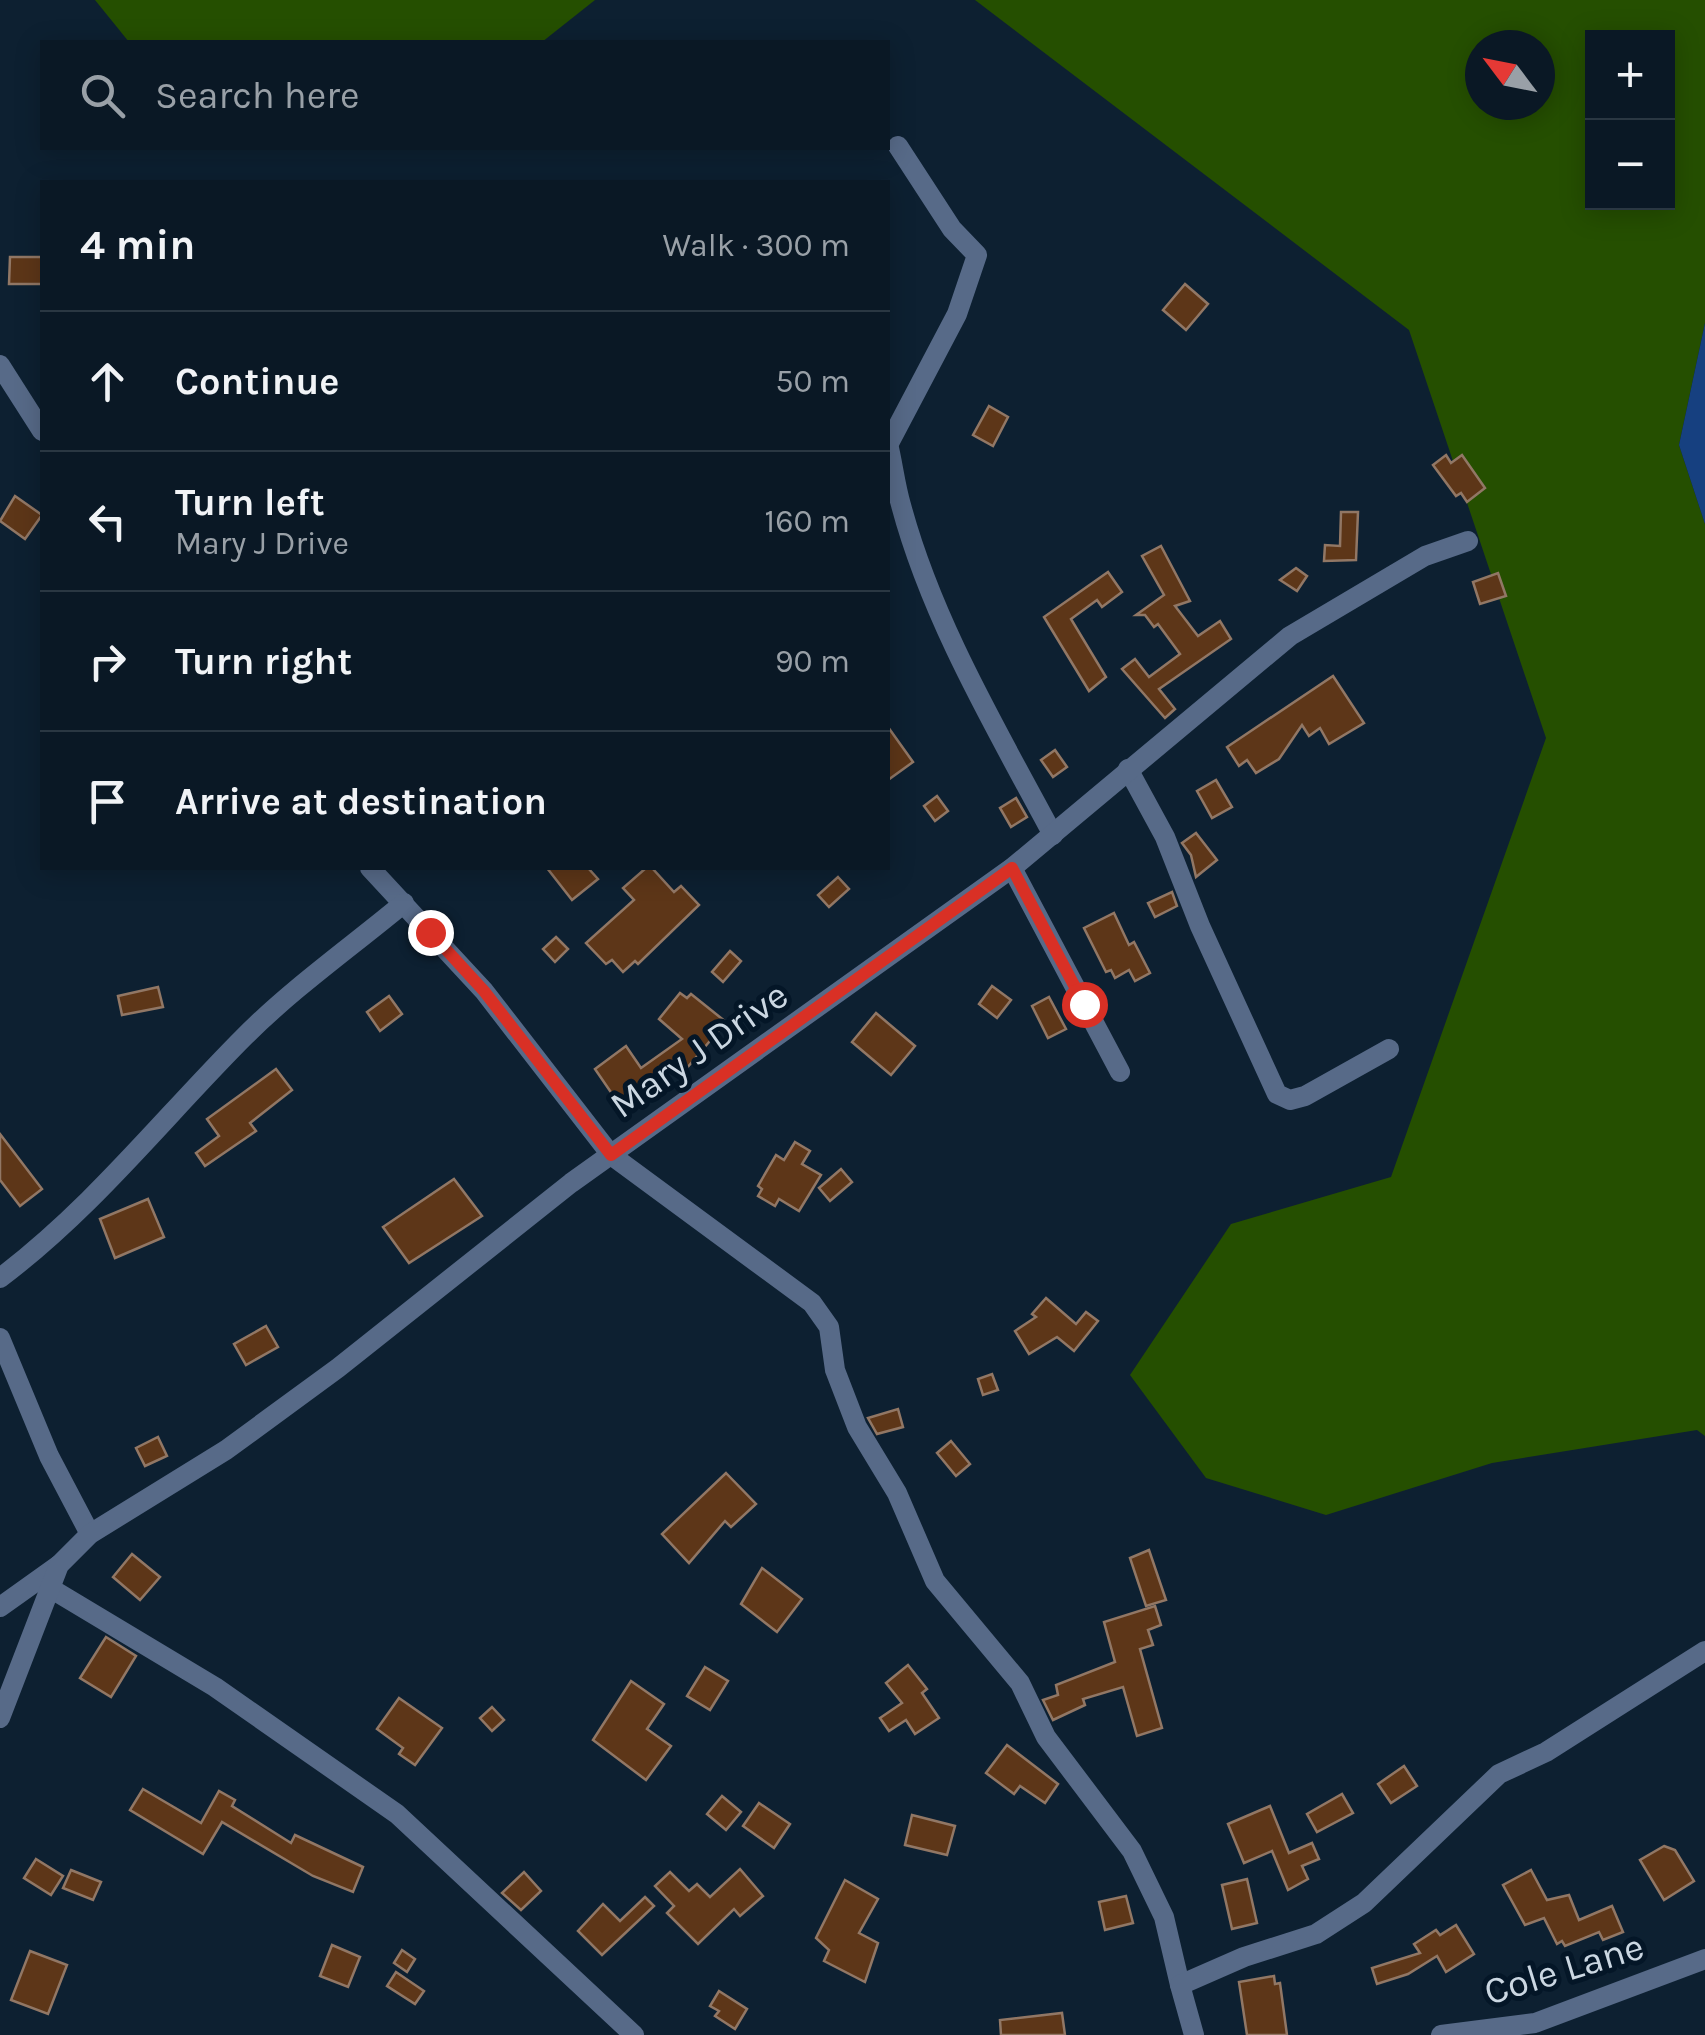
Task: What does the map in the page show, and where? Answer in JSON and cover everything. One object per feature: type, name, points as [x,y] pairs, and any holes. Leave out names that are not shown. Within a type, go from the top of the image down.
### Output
[{"type":"street","points":[[890,441],[957,314],[978,254],[952,230],[898,146]]},
{"type":"street","points":[[0,364],[40,428]]},
{"type":"street","points":[[890,454],[901,506],[931,591],[993,723],[1054,835]]},
{"type":"street","name":"Mary J Drive","points":[[0,1718],[59,1565],[90,1534],[258,1427],[611,1155],[1012,868],[1290,636],[1410,564],[1468,541]]},
{"type":"street","points":[[1128,769],[1166,837],[1200,926],[1277,1094],[1290,1100],[1305,1096],[1388,1049]]},
{"type":"street","points":[[1012,868],[1120,1072]]},
{"type":"street","points":[[372,870],[484,991],[611,1155],[775,1272],[812,1303],[830,1327],[835,1370],[857,1427],[896,1492],[935,1581],[1020,1683],[1046,1737],[1132,1850],[1164,1917],[1194,2035]]},
{"type":"street","points":[[0,1278],[58,1234],[96,1198],[246,1035],[404,903]]},
{"type":"street","points":[[0,1338],[50,1456],[90,1534]]},
{"type":"street","points":[[0,1606],[59,1565]]},
{"type":"street","points":[[50,1588],[215,1688],[397,1814],[634,2035]]},
{"type":"street","points":[[1180,1985],[1244,1957],[1316,1934],[1364,1904],[1499,1774],[1546,1752],[1705,1651]]},
{"type":"street","name":"Cole Lane","points":[[1441,2035],[1535,2023],[1705,1959]]},
{"type":"green space","points":[[95,0],[595,0],[545,40],[127,40]]},
{"type":"green space","points":[[975,0],[1705,0],[1705,323],[1679,445],[1705,524],[1705,1436],[1697,1430],[1492,1463],[1326,1515],[1206,1478],[1130,1375],[1231,1224],[1391,1177],[1546,738],[1409,330]]},
{"type":"water","points":[[1705,323],[1705,524],[1679,445]]},
{"type":"building","points":[[10,257],[40,257],[40,284],[9,284]]},
{"type":"building","points":[[1185,284],[1208,304],[1186,330],[1163,310]]},
{"type":"building","points":[[989,406],[1008,417],[993,446],[973,435]]},
{"type":"building","points":[[1446,455],[1451,463],[1462,455],[1485,488],[1467,502],[1461,493],[1456,496],[1433,465]]},
{"type":"building","points":[[15,496],[40,514],[25,539],[0,521]]},
{"type":"building","points":[[1341,512],[1358,512],[1356,560],[1324,561],[1325,545],[1340,546]]},
{"type":"building","points":[[1161,546],[1190,601],[1175,606],[1198,636],[1220,621],[1231,639],[1159,689],[1175,709],[1165,718],[1122,669],[1135,659],[1149,677],[1180,654],[1158,624],[1154,627],[1145,615],[1136,615],[1164,595],[1142,556]]},
{"type":"building","points":[[1296,568],[1307,576],[1297,591],[1280,580]]},
{"type":"building","points":[[1108,572],[1122,592],[1102,607],[1097,600],[1071,619],[1106,677],[1089,691],[1044,617]]},
{"type":"building","points":[[1498,573],[1506,596],[1480,604],[1473,582]]},
{"type":"building","points":[[1333,676],[1364,723],[1329,744],[1320,728],[1309,736],[1302,725],[1279,759],[1256,773],[1247,760],[1239,766],[1227,747]]},
{"type":"building","points":[[890,730],[913,762],[890,779]]},
{"type":"building","points":[[1055,750],[1067,767],[1053,777],[1041,760]]},
{"type":"building","points":[[1216,780],[1232,807],[1212,818],[1197,791]]},
{"type":"building","points":[[937,796],[948,811],[935,821],[924,806]]},
{"type":"building","points":[[1016,798],[1027,817],[1011,827],[1000,808]]},
{"type":"building","points":[[1196,833],[1217,860],[1196,877],[1191,855],[1182,843]]},
{"type":"building","points":[[549,870],[590,870],[598,879],[572,900]]},
{"type":"building","points":[[644,870],[654,870],[674,892],[681,886],[699,905],[638,964],[635,961],[623,972],[612,960],[606,964],[586,943],[634,900],[623,888]]},
{"type":"building","points":[[838,877],[849,889],[829,907],[818,895]]},
{"type":"building","points":[[1172,892],[1177,906],[1155,917],[1148,903]]},
{"type":"building","points":[[1114,913],[1129,945],[1134,942],[1150,973],[1135,981],[1129,970],[1115,978],[1111,970],[1106,972],[1084,928]]},
{"type":"building","points":[[556,937],[568,949],[555,962],[543,949]]},
{"type":"building","points":[[730,951],[741,961],[723,982],[712,972]]},
{"type":"building","points":[[992,986],[1011,1000],[997,1018],[979,1004]]},
{"type":"building","points":[[158,987],[163,1007],[122,1015],[118,996]]},
{"type":"building","points":[[680,993],[687,998],[691,994],[726,1022],[681,1075],[674,1065],[619,1104],[595,1069],[626,1046],[641,1068],[682,1039],[659,1019]]},
{"type":"building","points":[[389,996],[402,1014],[380,1031],[367,1012]]},
{"type":"building","points":[[1049,997],[1066,1029],[1048,1038],[1032,1006]]},
{"type":"building","points":[[876,1013],[915,1046],[891,1075],[852,1042]]},
{"type":"building","points":[[276,1069],[292,1090],[250,1123],[256,1131],[205,1166],[196,1153],[219,1136],[207,1119]]},
{"type":"building","points":[[0,1134],[42,1189],[20,1206],[0,1180]]},
{"type":"building","points":[[795,1142],[810,1151],[802,1164],[821,1175],[799,1211],[779,1199],[775,1206],[758,1196],[762,1189],[758,1186],[776,1155],[784,1160]]},
{"type":"building","points":[[841,1169],[852,1182],[830,1201],[819,1188]]},
{"type":"building","points":[[454,1179],[482,1216],[409,1263],[383,1227]]},
{"type":"building","points":[[148,1199],[164,1237],[115,1258],[100,1219]]},
{"type":"building","points":[[1046,1298],[1076,1324],[1086,1312],[1098,1321],[1074,1351],[1057,1337],[1029,1354],[1015,1331],[1036,1317],[1032,1314]]},
{"type":"building","points":[[266,1326],[278,1347],[246,1365],[234,1344]]},
{"type":"building","points":[[992,1374],[998,1390],[983,1395],[978,1379]]},
{"type":"building","points":[[898,1409],[903,1427],[877,1434],[868,1418]]},
{"type":"building","points":[[158,1437],[167,1456],[145,1466],[136,1448]]},
{"type":"building","points":[[951,1441],[970,1464],[956,1476],[937,1453]]},
{"type":"building","points":[[726,1473],[756,1504],[731,1527],[725,1521],[689,1563],[662,1534]]},
{"type":"building","points":[[1149,1550],[1166,1600],[1146,1606],[1130,1558]]},
{"type":"building","points":[[132,1554],[160,1577],[140,1600],[113,1577]]},
{"type":"building","points":[[762,1568],[802,1599],[777,1632],[741,1604]]},
{"type":"building","points":[[1155,1606],[1161,1625],[1148,1630],[1153,1645],[1140,1649],[1162,1728],[1137,1736],[1123,1687],[1083,1699],[1085,1705],[1053,1720],[1043,1700],[1058,1695],[1056,1685],[1115,1662],[1104,1622]]},
{"type":"building","points":[[106,1637],[136,1656],[111,1697],[80,1678]]},
{"type":"building","points":[[908,1665],[927,1689],[922,1693],[939,1718],[915,1734],[906,1720],[889,1731],[880,1718],[902,1703],[886,1683]]},
{"type":"building","points":[[705,1667],[728,1681],[710,1710],[687,1696]]},
{"type":"building","points":[[631,1681],[664,1704],[647,1729],[671,1746],[646,1780],[593,1740]]},
{"type":"building","points":[[399,1698],[442,1728],[415,1765],[399,1754],[403,1748],[377,1729]]},
{"type":"building","points":[[492,1707],[504,1720],[492,1731],[480,1718]]},
{"type":"building","points":[[1007,1745],[1058,1784],[1045,1803],[1020,1786],[1014,1794],[986,1773]]},
{"type":"building","points":[[1404,1766],[1417,1786],[1391,1803],[1378,1784]]},
{"type":"building","points":[[143,1789],[201,1823],[219,1791],[235,1800],[232,1806],[291,1843],[295,1835],[363,1867],[353,1892],[313,1876],[222,1822],[203,1854],[130,1810]]},
{"type":"building","points":[[1342,1794],[1353,1813],[1317,1832],[1307,1814]]},
{"type":"building","points":[[722,1796],[741,1812],[726,1830],[707,1814]]},
{"type":"building","points":[[759,1803],[790,1824],[774,1848],[743,1826]]},
{"type":"building","points":[[1270,1806],[1289,1853],[1312,1843],[1319,1859],[1302,1866],[1308,1879],[1288,1890],[1272,1851],[1244,1863],[1228,1824]]},
{"type":"building","points":[[912,1815],[955,1826],[947,1855],[905,1845]]},
{"type":"building","points":[[1664,1846],[1675,1850],[1694,1881],[1664,1900],[1640,1860]]},
{"type":"building","points":[[36,1859],[63,1876],[51,1895],[24,1878]]},
{"type":"building","points":[[740,1869],[763,1896],[740,1916],[734,1909],[698,1944],[667,1913],[674,1906],[655,1886],[670,1872],[689,1891],[697,1884],[710,1897]]},
{"type":"building","points":[[71,1870],[101,1882],[93,1900],[63,1888]]},
{"type":"building","points":[[1531,1870],[1547,1900],[1569,1895],[1579,1920],[1612,1906],[1623,1932],[1603,1940],[1599,1932],[1565,1946],[1562,1941],[1557,1944],[1544,1918],[1525,1925],[1503,1885]]},
{"type":"building","points":[[524,1872],[541,1891],[521,1910],[502,1893]]},
{"type":"building","points":[[1247,1879],[1257,1923],[1232,1929],[1222,1885]]},
{"type":"building","points":[[845,1880],[878,1899],[859,1933],[878,1943],[865,1982],[824,1961],[829,1950],[816,1938]]},
{"type":"building","points":[[1126,1896],[1133,1923],[1105,1930],[1099,1902]]},
{"type":"building","points":[[645,1897],[654,1906],[602,1955],[578,1931],[603,1904],[620,1921]]},
{"type":"building","points":[[1456,1925],[1474,1954],[1446,1972],[1437,1956],[1408,1974],[1377,1984],[1372,1968],[1420,1953],[1414,1944],[1436,1930],[1440,1935]]},
{"type":"building","points":[[332,1945],[360,1957],[348,1987],[320,1976]]},
{"type":"building","points":[[402,1950],[415,1959],[407,1972],[394,1963]]},
{"type":"building","points":[[30,1951],[67,1965],[48,2014],[11,2000]]},
{"type":"building","points":[[396,1972],[424,1991],[415,2004],[387,1986]]},
{"type":"building","points":[[1274,1976],[1275,1984],[1280,1983],[1287,2035],[1247,2035],[1239,1982]]},
{"type":"building","points":[[719,1991],[747,2009],[735,2029],[715,2016],[719,2011],[710,2006]]},
{"type":"building","points":[[1062,2013],[1065,2035],[1001,2035],[1000,2020]]},
{"type":"route","points":[[430,932],[484,991],[611,1155],[1012,868],[1084,1004]]}]
